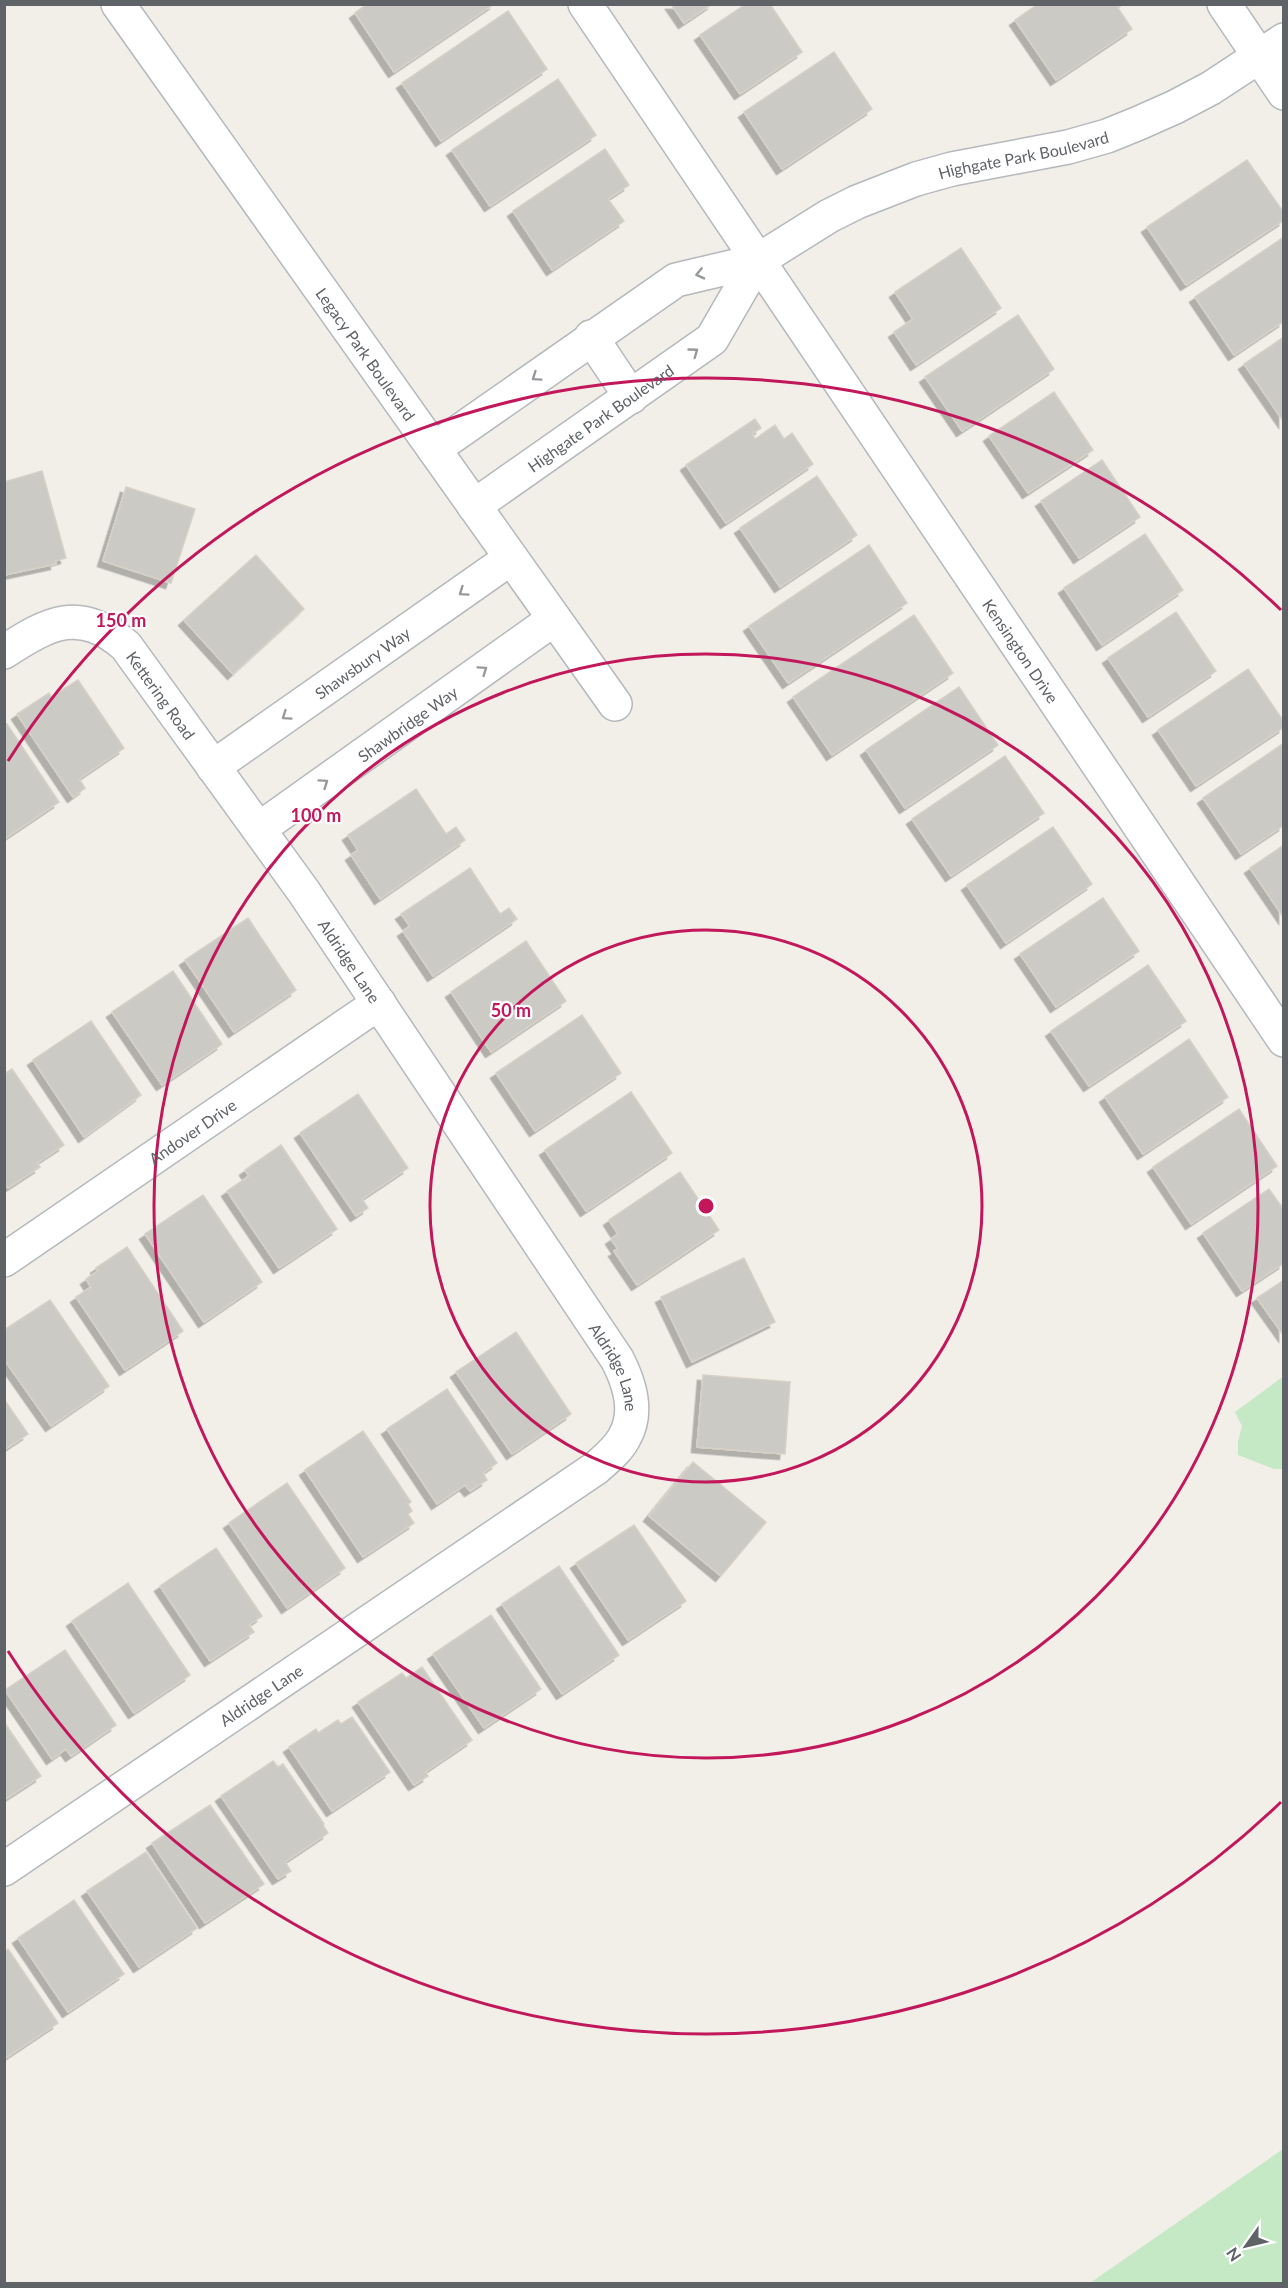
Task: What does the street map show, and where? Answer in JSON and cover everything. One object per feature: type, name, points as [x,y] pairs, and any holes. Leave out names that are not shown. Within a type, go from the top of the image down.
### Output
[{"type":"street","name":"Legacy Park Boulevard","points":[[118,4],[615,704]]},
{"type":"street","points":[[585,4],[757,261]]},
{"type":"street","points":[[1224,4],[1271,48],[1284,93]]},
{"type":"street","name":"Highgate Park Boulevard","points":[[434,449],[591,337],[676,280],[757,261],[819,222],[886,189],[952,169],[1029,156],[1107,136],[1175,107],[1211,88],[1271,48]]},
{"type":"street","name":"Highgate Park Boulevard","points":[[474,506],[712,339],[757,261]]},
{"type":"street","name":"Kensington Drive","points":[[757,261],[1284,1040]]},
{"type":"street","points":[[591,337],[631,397]]},
{"type":"street","name":"Shawsbury Way","points":[[213,767],[511,558]]},
{"type":"street","name":"Shawbridge Way","points":[[259,829],[554,619]]},
{"type":"street","name":"Kettering Road","points":[[4,652],[42,628],[60,622],[78,622],[96,626],[113,634],[126,646],[213,767]]},
{"type":"street","name":"Aldridge Lane","points":[[4,1869],[596,1468],[626,1436],[631,1418],[631,1398],[626,1378],[617,1359],[379,1003],[259,829],[213,767]]},
{"type":"street","name":"Andover Drive","points":[[4,1260],[379,1003]]},
{"type":"green space","points":[[1281,1378],[1284,1379],[1283,1469],[1274,1469],[1238,1455],[1242,1426],[1235,1412]]},
{"type":"green space","points":[[1283,2149],[1283,2283],[1090,2283]]},
{"type":"building","points":[[367,4],[494,4],[394,72],[355,13]]},
{"type":"building","points":[[671,4],[712,4],[684,23]]},
{"type":"building","points":[[746,4],[770,4],[802,52],[740,94],[700,35]]},
{"type":"building","points":[[1038,4],[1123,4],[1118,8],[1132,29],[1056,80],[1015,20]]},
{"type":"building","points":[[508,11],[547,69],[441,141],[402,83]]},
{"type":"building","points":[[834,52],[872,109],[782,169],[744,112]]},
{"type":"building","points":[[558,79],[596,135],[490,206],[452,150]]},
{"type":"building","points":[[605,149],[629,185],[608,199],[624,221],[552,270],[513,211]]},
{"type":"building","points":[[1247,160],[1284,213],[1284,220],[1186,285],[1147,227]]},
{"type":"building","points":[[1284,237],[1284,321],[1234,355],[1195,297]]},
{"type":"building","points":[[961,248],[1001,308],[916,365],[894,332],[913,319],[895,292]]},
{"type":"building","points":[[1018,315],[1054,369],[962,431],[925,377]]},
{"type":"building","points":[[1284,337],[1284,422],[1244,364]]},
{"type":"building","points":[[1054,392],[1093,450],[1028,493],[989,436]]},
{"type":"building","points":[[755,419],[761,428],[752,434],[755,439],[775,425],[784,439],[792,433],[813,464],[726,523],[686,465]]},
{"type":"building","points":[[1102,460],[1140,517],[1079,558],[1041,501]]},
{"type":"building","points":[[42,471],[66,558],[55,561],[56,564],[4,575],[4,482]]},
{"type":"building","points":[[817,476],[857,535],[780,587],[740,528]]},
{"type":"building","points":[[126,487],[195,509],[171,583],[103,561]]},
{"type":"building","points":[[1145,534],[1183,590],[1102,645],[1064,588]]},
{"type":"building","points":[[869,545],[907,603],[788,683],[749,626]]},
{"type":"building","points":[[256,555],[304,609],[233,674],[184,620]]},
{"type":"building","points":[[1176,612],[1216,671],[1148,717],[1108,658]]},
{"type":"building","points":[[914,615],[953,673],[832,755],[793,697]]},
{"type":"building","points":[[1248,669],[1284,722],[1284,727],[1196,786],[1158,730]]},
{"type":"building","points":[[78,680],[124,748],[79,779],[85,788],[73,797],[17,714],[49,693],[51,697]]},
{"type":"building","points":[[959,687],[998,745],[905,808],[866,750]]},
{"type":"building","points":[[7,724],[59,802],[4,839],[4,725]]},
{"type":"building","points":[[1284,743],[1284,825],[1241,854],[1203,798]]},
{"type":"building","points":[[1005,756],[1044,813],[951,876],[912,819]]},
{"type":"building","points":[[416,789],[446,834],[456,827],[465,840],[380,899],[351,855],[358,850],[348,835]]},
{"type":"building","points":[[1053,827],[1092,884],[1006,943],[967,885]]},
{"type":"building","points":[[1284,845],[1284,918],[1250,868]]},
{"type":"building","points":[[470,868],[500,914],[509,908],[517,919],[433,976],[403,931],[410,926],[401,914]]},
{"type":"building","points":[[1103,898],[1139,951],[1056,1007],[1020,954]]},
{"type":"building","points":[[248,918],[296,990],[234,1032],[185,960]]},
{"type":"building","points":[[526,941],[566,1001],[491,1052],[451,992]]},
{"type":"building","points":[[1148,965],[1186,1021],[1089,1086],[1051,1031]]},
{"type":"building","points":[[173,971],[222,1044],[162,1085],[112,1012]]},
{"type":"building","points":[[582,1015],[621,1073],[535,1131],[496,1073]]},
{"type":"building","points":[[91,1021],[141,1095],[84,1137],[33,1060]]},
{"type":"building","points":[[1189,1039],[1228,1097],[1143,1154],[1105,1097]]},
{"type":"building","points":[[12,1069],[64,1145],[37,1163],[40,1167],[8,1188],[4,1183],[4,1074]]},
{"type":"building","points":[[631,1092],[672,1153],[586,1211],[545,1150]]},
{"type":"building","points":[[358,1094],[408,1168],[362,1199],[368,1208],[356,1216],[300,1133]]},
{"type":"building","points":[[1239,1109],[1277,1166],[1191,1224],[1153,1167]]},
{"type":"building","points":[[281,1145],[337,1229],[279,1268],[227,1191],[249,1176],[245,1170]]},
{"type":"building","points":[[680,1172],[719,1230],[637,1285],[614,1251],[618,1249],[611,1239],[618,1234],[609,1220]]},
{"type":"building","points":[[1269,1189],[1284,1210],[1284,1263],[1242,1291],[1203,1233]]},
{"type":"building","points":[[203,1195],[262,1282],[204,1322],[145,1234]]},
{"type":"building","points":[[127,1247],[183,1331],[125,1370],[76,1297],[91,1287],[86,1279],[98,1271],[96,1268]]},
{"type":"building","points":[[744,1258],[775,1322],[692,1362],[661,1297]]},
{"type":"building","points":[[1284,1280],[1284,1336],[1257,1298]]},
{"type":"building","points":[[50,1300],[109,1386],[51,1426],[4,1359],[4,1330]]},
{"type":"building","points":[[516,1332],[571,1414],[512,1454],[456,1372]]},
{"type":"building","points":[[703,1375],[790,1382],[785,1454],[697,1447]]},
{"type":"building","points":[[447,1389],[497,1463],[483,1473],[487,1480],[470,1491],[465,1485],[437,1504],[387,1429]]},
{"type":"building","points":[[4,1399],[28,1434],[4,1450]]},
{"type":"building","points":[[363,1431],[411,1502],[408,1504],[412,1511],[408,1514],[414,1523],[363,1557],[305,1470]]},
{"type":"building","points":[[693,1462],[766,1522],[721,1576],[649,1516]]},
{"type":"building","points":[[287,1483],[345,1568],[287,1608],[229,1523]]},
{"type":"building","points":[[634,1525],[686,1601],[628,1640],[576,1563]]},
{"type":"building","points":[[216,1548],[262,1616],[249,1625],[254,1632],[210,1661],[160,1586]]},
{"type":"building","points":[[559,1566],[619,1655],[562,1694],[502,1604]]},
{"type":"building","points":[[128,1583],[190,1675],[134,1713],[72,1621]]},
{"type":"building","points":[[491,1615],[541,1689],[484,1728],[433,1654]]},
{"type":"building","points":[[65,1650],[116,1725],[71,1756],[66,1749],[52,1759],[5,1690]]},
{"type":"building","points":[[422,1667],[472,1740],[425,1772],[428,1776],[414,1785],[358,1702],[402,1673],[406,1678]]},
{"type":"building","points":[[352,1717],[390,1772],[332,1811],[289,1747],[316,1729],[318,1733],[338,1720],[341,1724]]},
{"type":"building","points":[[4,1722],[41,1776],[4,1800]]},
{"type":"building","points":[[273,1761],[278,1767],[283,1764],[328,1833],[285,1862],[291,1871],[278,1879],[221,1796]]},
{"type":"building","points":[[210,1805],[264,1884],[205,1923],[152,1843]]},
{"type":"building","points":[[146,1852],[197,1928],[139,1967],[87,1891]]},
{"type":"building","points":[[74,1900],[124,1974],[68,2012],[18,1938]]},
{"type":"building","points":[[8,1949],[58,2023],[4,2059],[4,1952]]}]
